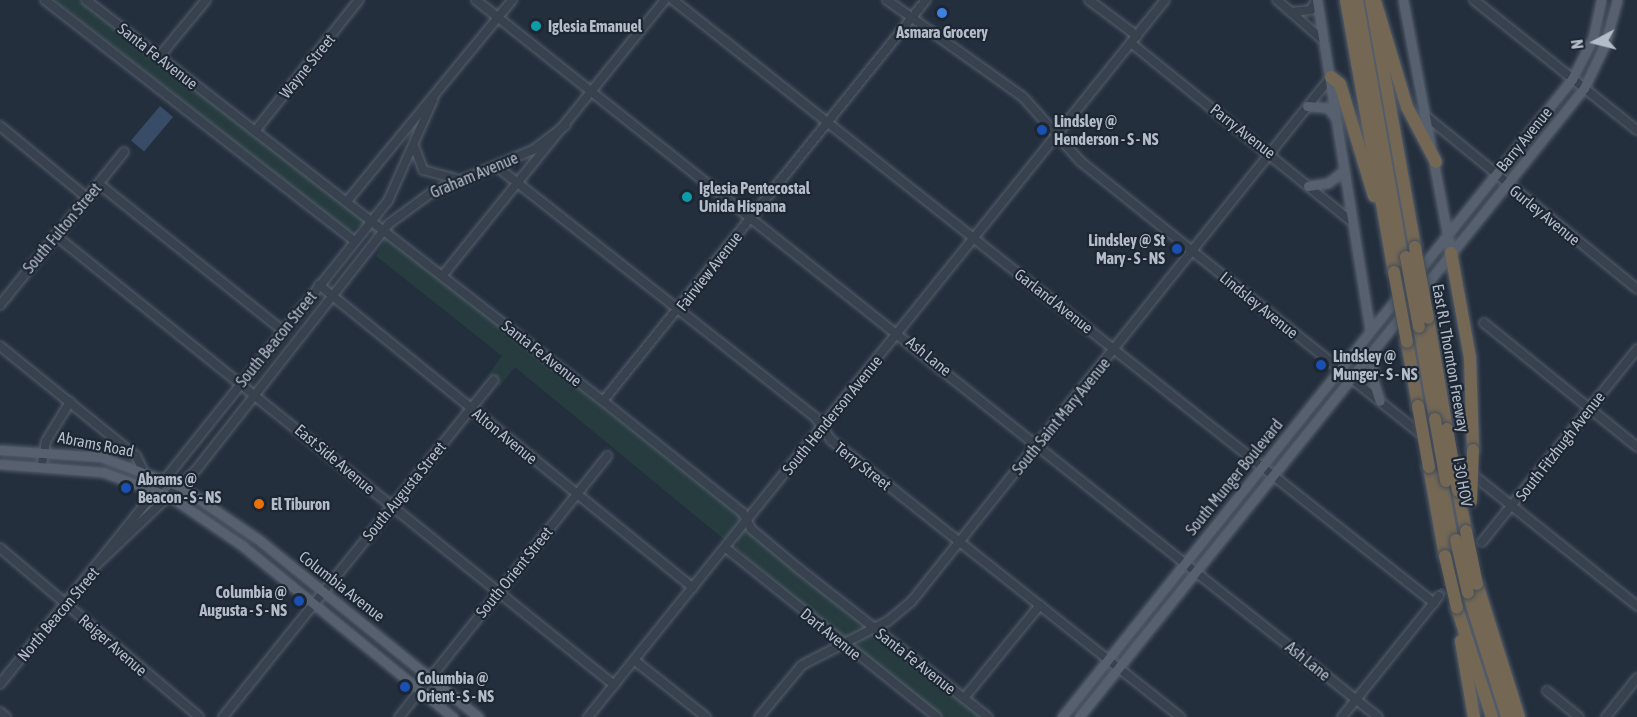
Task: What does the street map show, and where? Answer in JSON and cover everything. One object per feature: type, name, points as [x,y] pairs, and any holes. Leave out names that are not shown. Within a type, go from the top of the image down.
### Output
[{"type":"highway","points":[[1346,0],[1445,556],[1457,608],[1474,717]]},
{"type":"highway","name":"I 30 HOV","points":[[1359,0],[1443,479],[1470,591],[1505,717]]},
{"type":"highway","points":[[1373,0],[1407,107],[1436,162]]},
{"type":"highway","name":"East R L Thornton Freeway","points":[[1373,0],[1458,491],[1458,539],[1470,591],[1519,717]]},
{"type":"highway","points":[[1330,77],[1340,84],[1388,237]]},
{"type":"highway","points":[[1451,253],[1470,358],[1473,450],[1471,501],[1458,539]]},
{"type":"highway","points":[[1457,608],[1492,717]]},
{"type":"main road","points":[[1316,0],[1325,42],[1370,330]]},
{"type":"main road","points":[[1403,0],[1436,162],[1451,253]]},
{"type":"main road","name":"South Munger Boulevard","points":[[1062,717],[1184,562],[1342,371],[1370,330],[1428,255],[1496,175],[1572,79],[1593,38],[1601,0]]},
{"type":"main road","name":"Barry Avenue","points":[[1428,284],[1584,87],[1605,44],[1617,0]]},
{"type":"main road","points":[[1307,106],[1328,108],[1338,123]]},
{"type":"main road","points":[[1308,186],[1328,183],[1344,170]]},
{"type":"main road","name":"South Munger Boulevard","points":[[1078,717],[1428,284]]},
{"type":"main road","points":[[1373,352],[1372,377],[1380,401]]},
{"type":"main road","name":"Abrams Road","points":[[0,450],[43,450],[142,468],[181,487]]},
{"type":"main road","name":"Abrams Road","points":[[0,464],[42,464],[103,472],[171,496]]},
{"type":"main road","name":"Columbia Avenue","points":[[181,487],[324,591],[432,677],[478,717]]},
{"type":"main road","name":"Columbia Avenue","points":[[171,496],[315,603],[453,717]]},
{"type":"street","name":"Santa Fe Avenue","points":[[45,0],[355,241]]},
{"type":"street","name":"Santa Fe Avenue","points":[[86,0],[385,228],[603,401],[874,628],[988,717]]},
{"type":"street","points":[[159,57],[206,0]]},
{"type":"street","name":"Wayne Street","points":[[255,131],[360,0]]},
{"type":"street","name":"Ash Lane","points":[[476,0],[753,215],[1378,717]]},
{"type":"street","name":"South Beacon Street","points":[[348,200],[433,100],[512,0]]},
{"type":"street","name":"Graham Avenue","points":[[443,275],[520,186],[593,89],[665,0]]},
{"type":"street","name":"Garland Avenue","points":[[673,0],[1273,475],[1437,600],[1356,699]]},
{"type":"street","name":"Lindsley Avenue","points":[[887,0],[1023,97],[1056,135],[1192,251],[1637,606]]},
{"type":"street","name":"Fairview Avenue","points":[[603,401],[926,0]]},
{"type":"street","points":[[1089,0],[1137,36]]},
{"type":"street","name":"South Henderson Avenue","points":[[588,717],[1165,0]]},
{"type":"street","points":[[1277,0],[1325,42]]},
{"type":"street","points":[[1292,12],[1311,10],[1316,0]]},
{"type":"street","points":[[1474,0],[1637,130]]},
{"type":"street","name":"Parry Avenue","points":[[1131,43],[1270,152],[1352,222]]},
{"type":"street","name":"South Saint Mary Avenue","points":[[759,717],[802,665],[874,628],[911,602],[1330,77]]},
{"type":"street","name":"South Beacon Street","points":[[97,564],[373,219],[414,146],[433,100]]},
{"type":"street","name":"Gurley Avenue","points":[[1427,117],[1637,289]]},
{"type":"street","name":"Graham Avenue","points":[[385,228],[415,201],[458,180],[533,150],[566,125]]},
{"type":"street","points":[[0,126],[86,196]]},
{"type":"street","points":[[414,146],[429,175],[458,180]]},
{"type":"street","name":"South Fulton Street","points":[[0,305],[86,196],[99,184],[124,152]]},
{"type":"street","name":"Terry Street","points":[[495,166],[679,309],[822,425],[831,440],[1180,717]]},
{"type":"street","points":[[99,184],[282,330]]},
{"type":"street","name":"South Beacon Street","points":[[171,496],[258,396],[385,228]]},
{"type":"street","name":"East Side Avenue","points":[[55,235],[258,396],[614,685]]},
{"type":"street","name":"Alton Avenue","points":[[319,285],[693,588]]},
{"type":"street","points":[[1484,323],[1637,447]]},
{"type":"street","points":[[0,346],[136,456],[142,468]]},
{"type":"street","name":"South Fitzhugh Avenue","points":[[1482,542],[1637,349]]},
{"type":"street","name":"South Augusta Street","points":[[223,717],[494,381]]},
{"type":"street","points":[[42,464],[43,450],[70,402]]},
{"type":"street","name":"South Orient Street","points":[[399,717],[607,456]]},
{"type":"street","name":"North Beacon Street","points":[[0,684],[97,564],[171,496]]},
{"type":"street","name":"Reiger Avenue","points":[[0,548],[199,717]]},
{"type":"street","name":"Dart Avenue","points":[[726,548],[841,643],[938,717]]},
{"type":"street","points":[[964,698],[1041,605]]},
{"type":"street","points":[[634,660],[706,717]]},
{"type":"street","points":[[1606,717],[1637,678]]},
{"type":"street","points":[[1547,691],[1579,717]]},
{"type":"street","points":[[1342,717],[1356,699]]},
{"type":"street","points":[[0,712],[6,717]]},
{"type":"green space","points":[[55,0],[78,0],[359,214],[740,516],[737,529],[750,533],[862,622],[869,635],[874,633],[981,717],[939,717],[855,650],[861,639],[854,634],[842,638],[736,548],[738,540],[731,535],[726,541],[515,367],[500,386],[488,375],[502,356],[376,256],[384,242],[362,225],[349,231]]},
{"type":"water","points":[[160,106],[173,117],[144,151],[131,140]]},
{"type":"tunnel","points":[[1439,596],[1463,567]]},
{"type":"place","name":"Asmara Grocery","points":[[942,13]]},
{"type":"place","name":"Iglesia Emanuel","points":[[536,26]]},
{"type":"place","name":"Lindsley @ Henderson - S - NS","points":[[1042,130]]},
{"type":"place","name":"Iglesia Pentecostal Unida Hispana","points":[[687,197]]},
{"type":"place","name":"Lindsley @ St Mary - S - NS","points":[[1177,249]]},
{"type":"place","name":"Lindsley @ Munger - S - NS","points":[[1321,365]]},
{"type":"place","name":"Abrams @ Beacon - S - NS","points":[[126,488]]},
{"type":"place","name":"El Tiburon","points":[[259,504]]},
{"type":"place","name":"Columbia @ Augusta - S - NS","points":[[299,601]]},
{"type":"place","name":"Columbia @ Orient - S - NS","points":[[405,687]]}]
